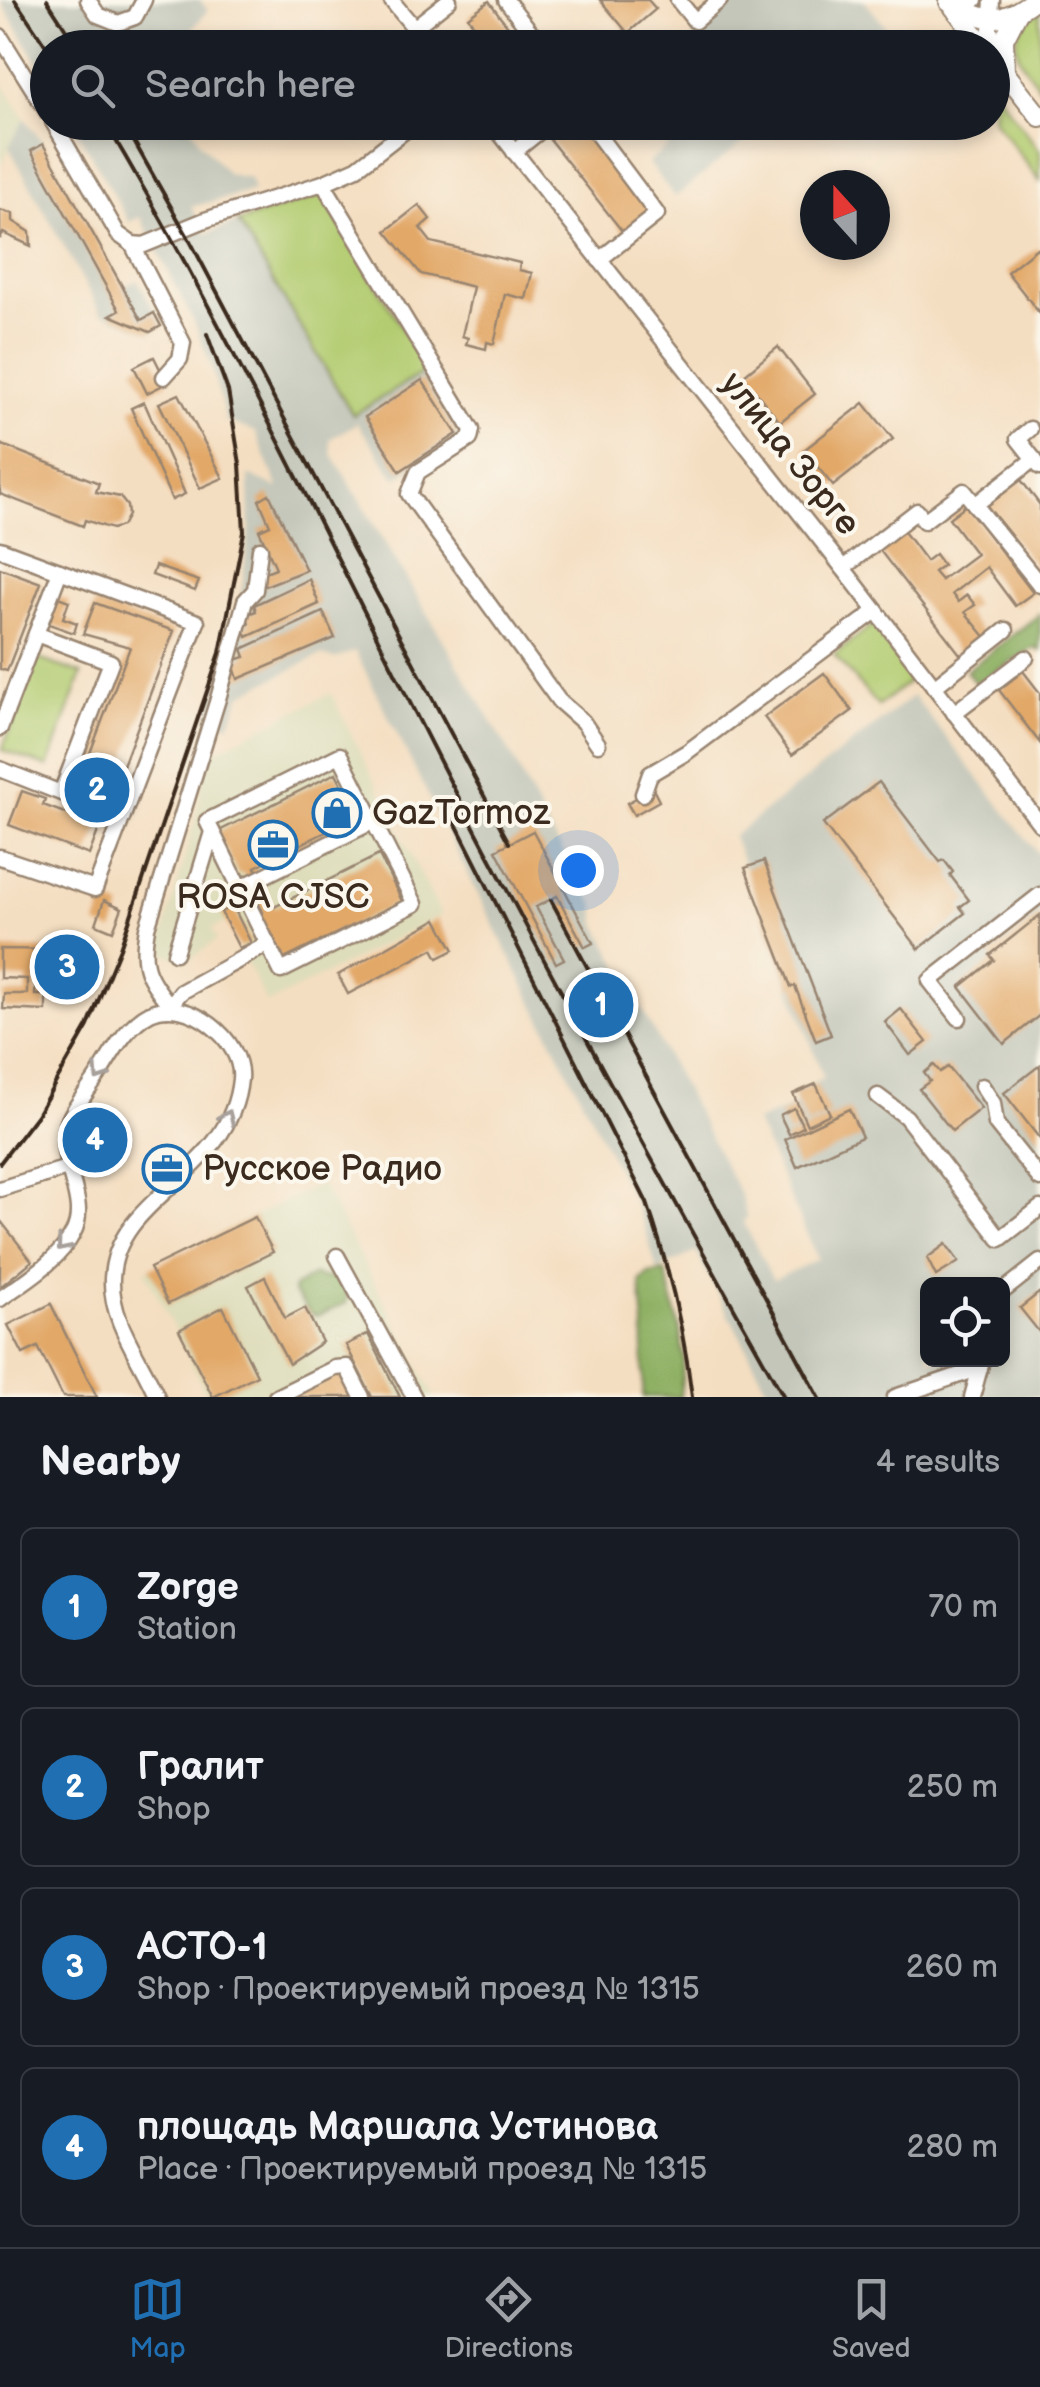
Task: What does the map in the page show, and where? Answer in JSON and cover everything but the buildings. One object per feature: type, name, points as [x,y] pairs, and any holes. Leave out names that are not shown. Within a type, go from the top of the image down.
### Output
[{"type":"main road","points":[[948,1],[990,10],[1004,19],[1034,0]]},
{"type":"main road","points":[[948,1],[971,30]]},
{"type":"main road","points":[[1009,30],[1018,12]]},
{"type":"main road","points":[[1010,78],[1040,117]]},
{"type":"street","points":[[88,0],[98,15],[118,23],[135,17],[144,0]]},
{"type":"street","points":[[391,0],[417,30]]},
{"type":"street","points":[[415,27],[450,0]]},
{"type":"street","points":[[506,0],[529,30]]},
{"type":"street","points":[[678,0],[695,21],[720,0]]},
{"type":"street","points":[[948,1],[975,0]]},
{"type":"street","points":[[0,36],[30,84]]},
{"type":"street","points":[[63,140],[118,234],[132,244],[183,343],[180,358],[164,376]]},
{"type":"street","points":[[132,244],[144,245],[205,220],[322,184],[357,168],[393,140]]},
{"type":"street","name":"улица Зорге","points":[[505,140],[1040,824]]},
{"type":"street","points":[[514,152],[529,140]]},
{"type":"street","points":[[599,260],[657,214],[602,140]]},
{"type":"street","points":[[322,184],[472,430],[470,438],[418,472],[409,494],[559,701],[583,722],[598,744]]},
{"type":"street","points":[[975,504],[1037,463],[1018,439],[1030,430]]},
{"type":"street","points":[[843,568],[916,512],[924,522],[964,491],[1040,585]]},
{"type":"street","points":[[0,548],[197,622],[95,889],[0,857]]},
{"type":"street","points":[[158,1397],[120,1322],[113,1299],[116,1253],[134,1219],[204,1156],[230,1115],[238,1093],[239,1064],[230,1042],[201,1020],[168,1008],[146,970],[142,953],[245,601],[255,590],[260,549]]},
{"type":"street","points":[[0,725],[60,571]]},
{"type":"street","points":[[643,794],[650,774],[687,752],[876,611]]},
{"type":"street","points":[[934,687],[1006,630]]},
{"type":"street","points":[[0,770],[61,792],[111,662],[36,634]]},
{"type":"street","points":[[954,712],[1026,658]]},
{"type":"street","points":[[0,681],[16,687]]},
{"type":"street","points":[[340,755],[374,821],[415,904],[282,971],[207,821],[340,755]]},
{"type":"street","points":[[240,888],[374,821]]},
{"type":"street","points":[[175,953],[212,832]]},
{"type":"street","points":[[204,865],[227,862]]},
{"type":"street","points":[[959,1018],[930,981],[1040,894]]},
{"type":"street","points":[[0,1299],[48,1262],[74,1233],[78,1218],[64,1139],[67,1124],[127,1032],[148,1014],[168,1008],[181,992],[268,944]]},
{"type":"street","points":[[982,1086],[993,1103],[996,1124],[1040,1179]]},
{"type":"street","points":[[878,1096],[906,1116],[1000,1239],[1040,1208]]},
{"type":"street","points":[[0,1190],[68,1168]]},
{"type":"street","points":[[337,1256],[414,1397]]},
{"type":"street","points":[[1010,1286],[1040,1262]]},
{"type":"street","points":[[276,1397],[335,1368],[347,1367],[362,1397]]},
{"type":"street","points":[[895,1397],[973,1367]]},
{"type":"street","points":[[975,1394],[980,1367]]},
{"type":"shaded area","points":[[0,0],[200,0],[208,10],[192,30],[30,30],[30,49]]},
{"type":"shaded area","points":[[739,0],[864,0],[886,27],[882,30],[701,30]]},
{"type":"shaded area","points":[[0,79],[25,118],[0,167]]},
{"type":"shaded area","points":[[25,118],[30,125],[30,140],[42,141],[123,287],[138,280],[163,326],[151,333],[101,313],[9,147]]},
{"type":"shaded area","points":[[83,140],[199,140],[228,174],[250,178],[253,191],[191,207],[206,234],[238,222],[352,415],[427,370],[466,434],[396,478],[357,423],[330,439],[332,454],[508,749],[545,822],[595,905],[597,924],[741,1196],[747,1218],[743,1221],[773,1280],[818,1259],[756,1122],[796,1105],[792,1093],[824,1078],[733,836],[913,696],[1040,856],[1040,1397],[772,1397],[696,1252],[657,1270],[633,1200],[355,651],[335,659],[321,655],[242,694],[229,724],[207,722],[237,622],[250,527],[249,475],[279,489],[255,432],[226,421],[195,324],[140,217],[129,222]]},
{"type":"shaded area","points":[[676,140],[746,140],[675,197],[648,163]]},
{"type":"shaded area","points":[[331,693],[441,915],[267,1004],[226,922],[212,929],[217,940],[187,962],[159,951],[196,816],[207,755]]},
{"type":"shaded area","points":[[321,1183],[435,1397],[208,1397],[145,1271]]},
{"type":"green space","points":[[1040,9],[1040,88],[1016,47],[1020,29]]},
{"type":"green space","points":[[1010,111],[1040,151],[1040,181],[1009,140]]},
{"type":"green space","points":[[323,194],[427,370],[353,415],[238,222]]},
{"type":"green space","points":[[1040,614],[1040,651],[1034,648],[976,684],[966,671]]},
{"type":"green space","points":[[875,623],[916,676],[878,706],[834,655]]},
{"type":"green space","points":[[36,658],[82,674],[48,767],[2,750]]},
{"type":"green space","points":[[665,1271],[684,1361],[680,1397],[643,1397],[640,1282],[649,1274]]},
{"type":"green space","points":[[314,1275],[337,1276],[347,1292],[346,1303],[312,1315],[293,1292],[294,1287]]},
{"type":"railway","points":[[15,0],[35,30]]},
{"type":"railway","points":[[47,0],[66,30]]},
{"type":"railway","points":[[115,140],[241,368],[533,939],[784,1397]]},
{"type":"railway","points":[[133,140],[509,843]]},
{"type":"railway","points":[[0,1163],[37,1115],[88,1026],[120,948],[220,653],[244,532],[240,464],[228,391],[207,334]]},
{"type":"railway","points":[[453,818],[647,1203],[675,1299],[692,1397]]},
{"type":"railway","points":[[551,900],[819,1397]]},
{"type":"place","name":"Гралит","points":[[97,790]]},
{"type":"place","name":"GazTormoz","points":[[337,813]]},
{"type":"place","name":"ROSA CJSC","points":[[273,845]]},
{"type":"place","name":"АСТО-1","points":[[67,967]]},
{"type":"place","name":"Zorge","points":[[601,1005]]},
{"type":"place","name":"площадь Маршала Устинова","points":[[95,1140]]},
{"type":"place","name":"Русское Радио","points":[[167,1169]]}]
